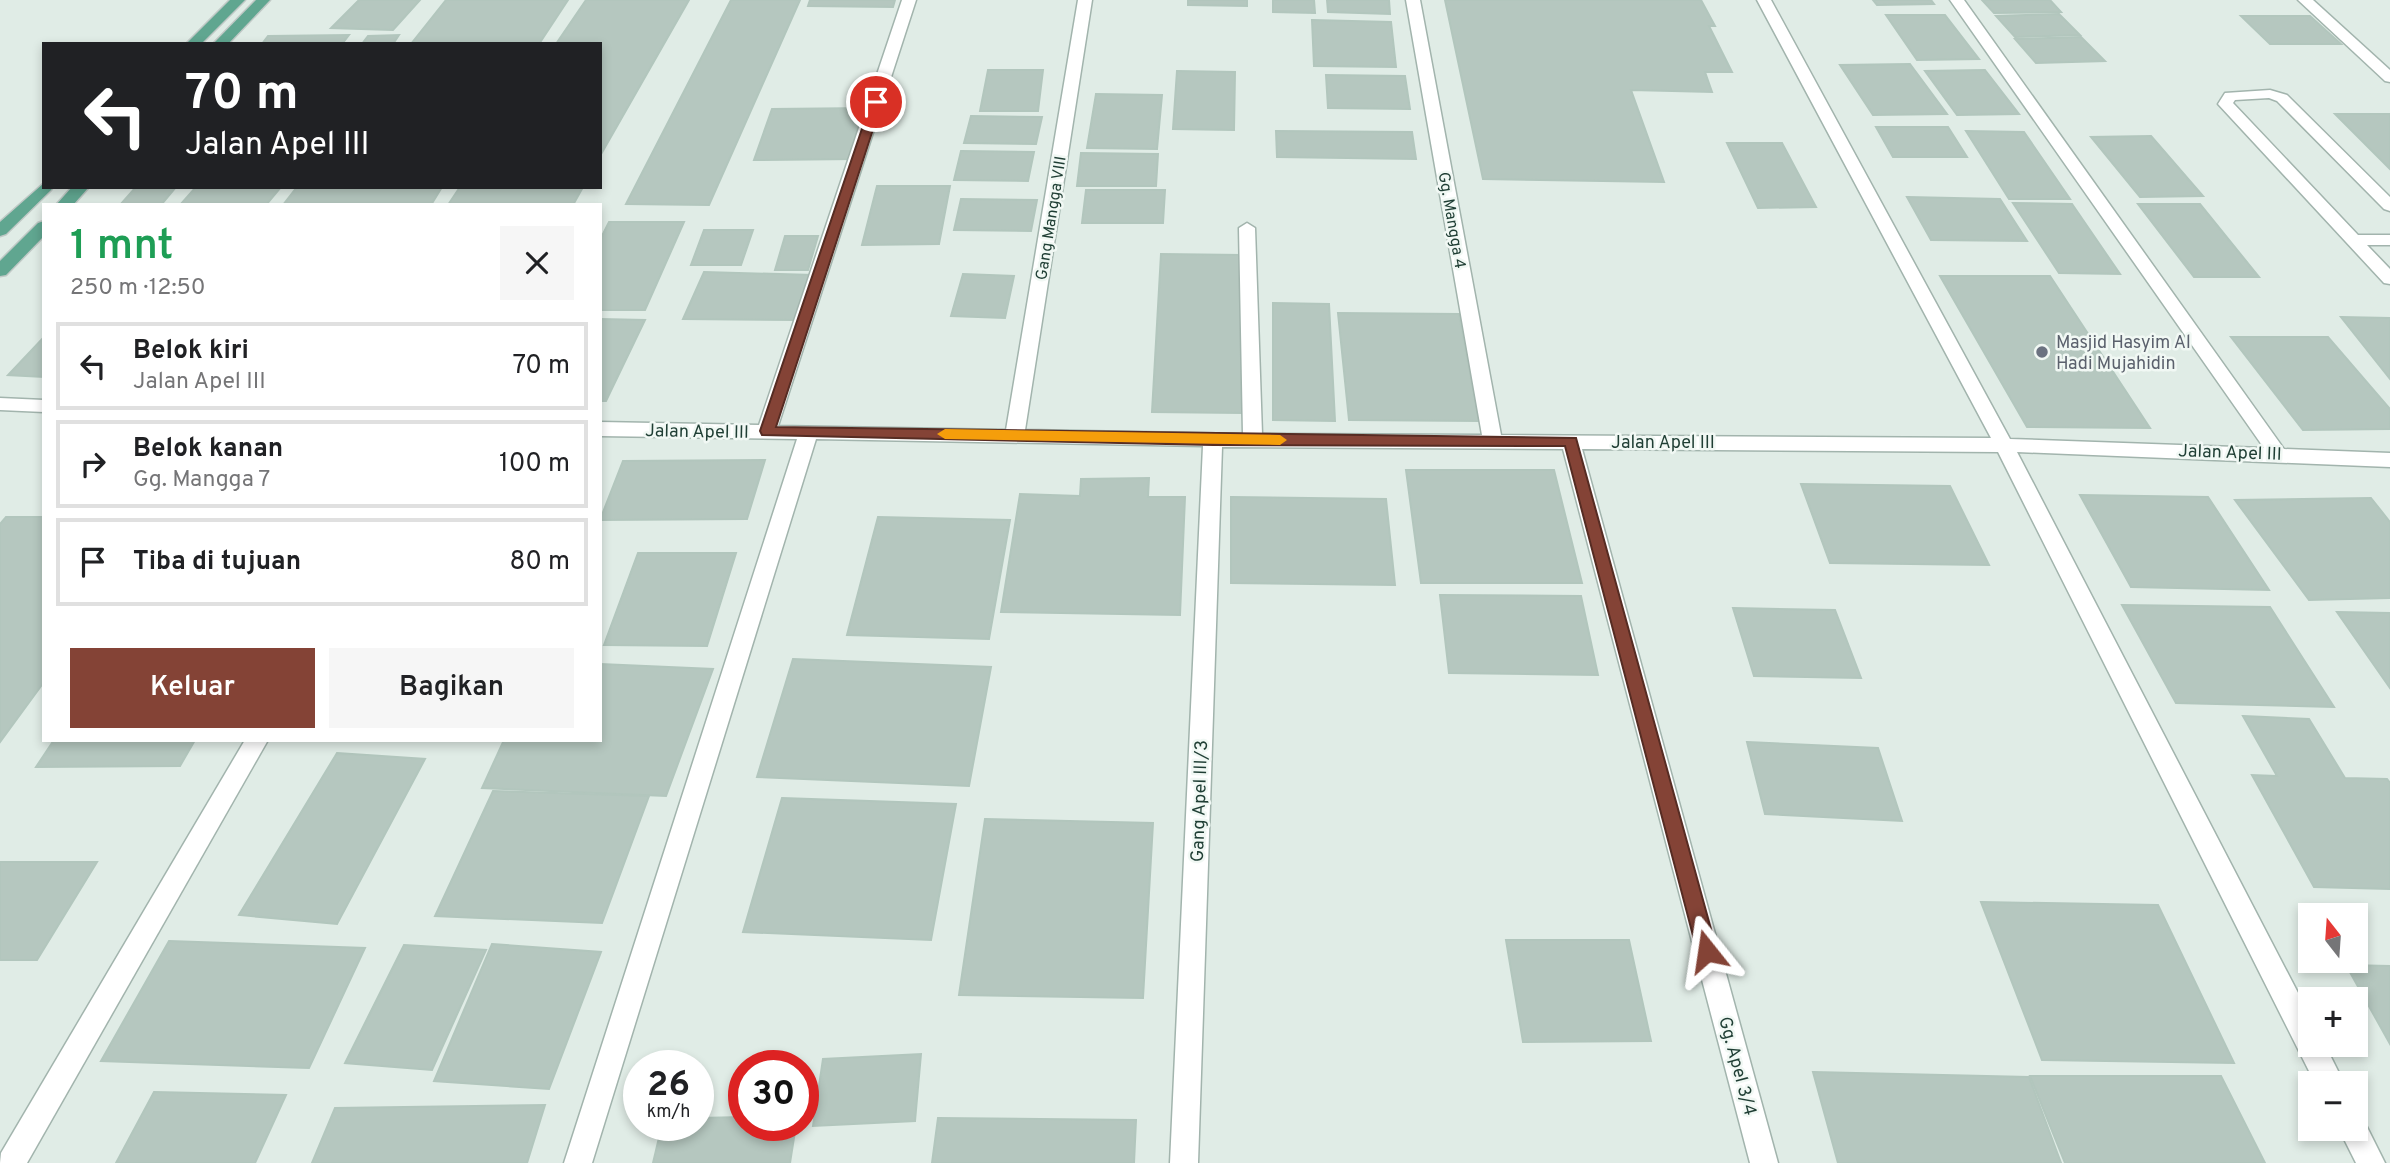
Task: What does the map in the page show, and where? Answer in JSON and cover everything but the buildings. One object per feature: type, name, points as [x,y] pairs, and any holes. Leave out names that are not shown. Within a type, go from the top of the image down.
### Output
[{"type":"main road","points":[[195,42],[238,0]]},
{"type":"main road","points":[[222,42],[263,0]]},
{"type":"main road","points":[[0,231],[43,189]]},
{"type":"main road","points":[[66,203],[79,189]]},
{"type":"main road","points":[[0,271],[42,228]]},
{"type":"street","points":[[768,431],[909,0]]},
{"type":"street","name":"Gang Mangga VIII","points":[[1015,435],[1085,0]]},
{"type":"street","name":"Gg. Mangga 4","points":[[1413,0],[1493,441]]},
{"type":"street","points":[[1764,0],[2004,445],[2298,1021]]},
{"type":"street","points":[[1956,0],[2277,453]]},
{"type":"street","points":[[2305,0],[2390,78]]},
{"type":"street","points":[[2390,206],[2291,104],[2270,94],[2230,96],[2225,104],[2390,279]]},
{"type":"street","points":[[1247,228],[1253,439]]},
{"type":"street","points":[[2355,240],[2390,240]]},
{"type":"street","points":[[0,404],[42,406]]},
{"type":"street","name":"Jalan Apel III","points":[[602,429],[1213,440],[2004,445],[2277,453],[2390,460]]},
{"type":"street","points":[[578,1163],[809,432]]},
{"type":"street","name":"Gang Apel III/3","points":[[1184,1163],[1213,440]]},
{"type":"street","name":"Gg. Apel 3/4","points":[[1570,441],[1764,1163]]},
{"type":"street","points":[[11,1163],[256,742]]},
{"type":"street","points":[[2359,1141],[2371,1163]]},
{"type":"slow traffic","points":[[945,434],[1280,440]]},
{"type":"place","name":"Masjid Hasyim Al Hadi Mujahidin","points":[[2042,352]]},
{"type":"route","points":[[876,102],[768,431],[1213,440],[1570,441],[1707,951]]}]
